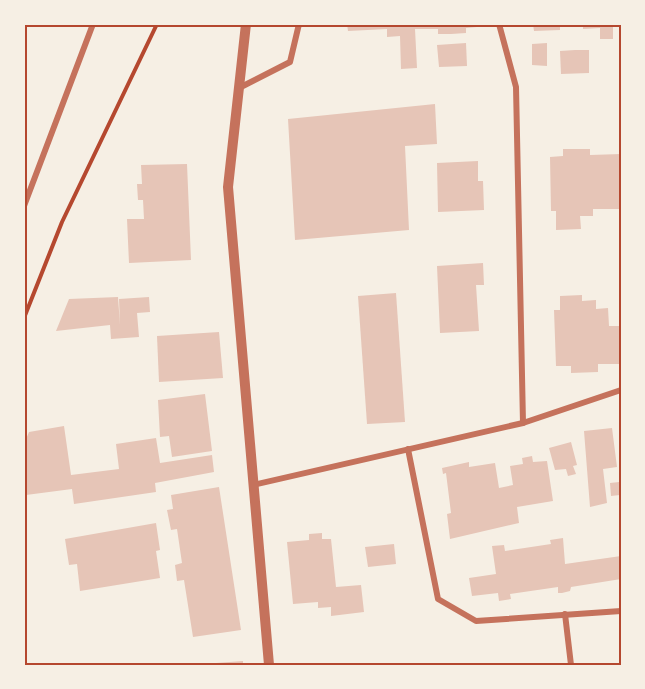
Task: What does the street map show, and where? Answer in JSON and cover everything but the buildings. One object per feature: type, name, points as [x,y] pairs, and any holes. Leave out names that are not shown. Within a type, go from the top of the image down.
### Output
[{"type":"street","points":[[24,206],[93,24]]},
{"type":"street","points":[[246,24],[237,89],[228,187],[269,665]]},
{"type":"street","points":[[237,89],[290,62],[299,24]]},
{"type":"street","points":[[499,24],[516,87],[523,423]]},
{"type":"street","points":[[253,485],[523,423],[621,390]]},
{"type":"street","points":[[408,449],[438,599],[476,621],[621,611]]},
{"type":"street","points":[[565,614],[572,665]]},
{"type":"path","points":[[24,318],[62,222],[157,24]]}]
